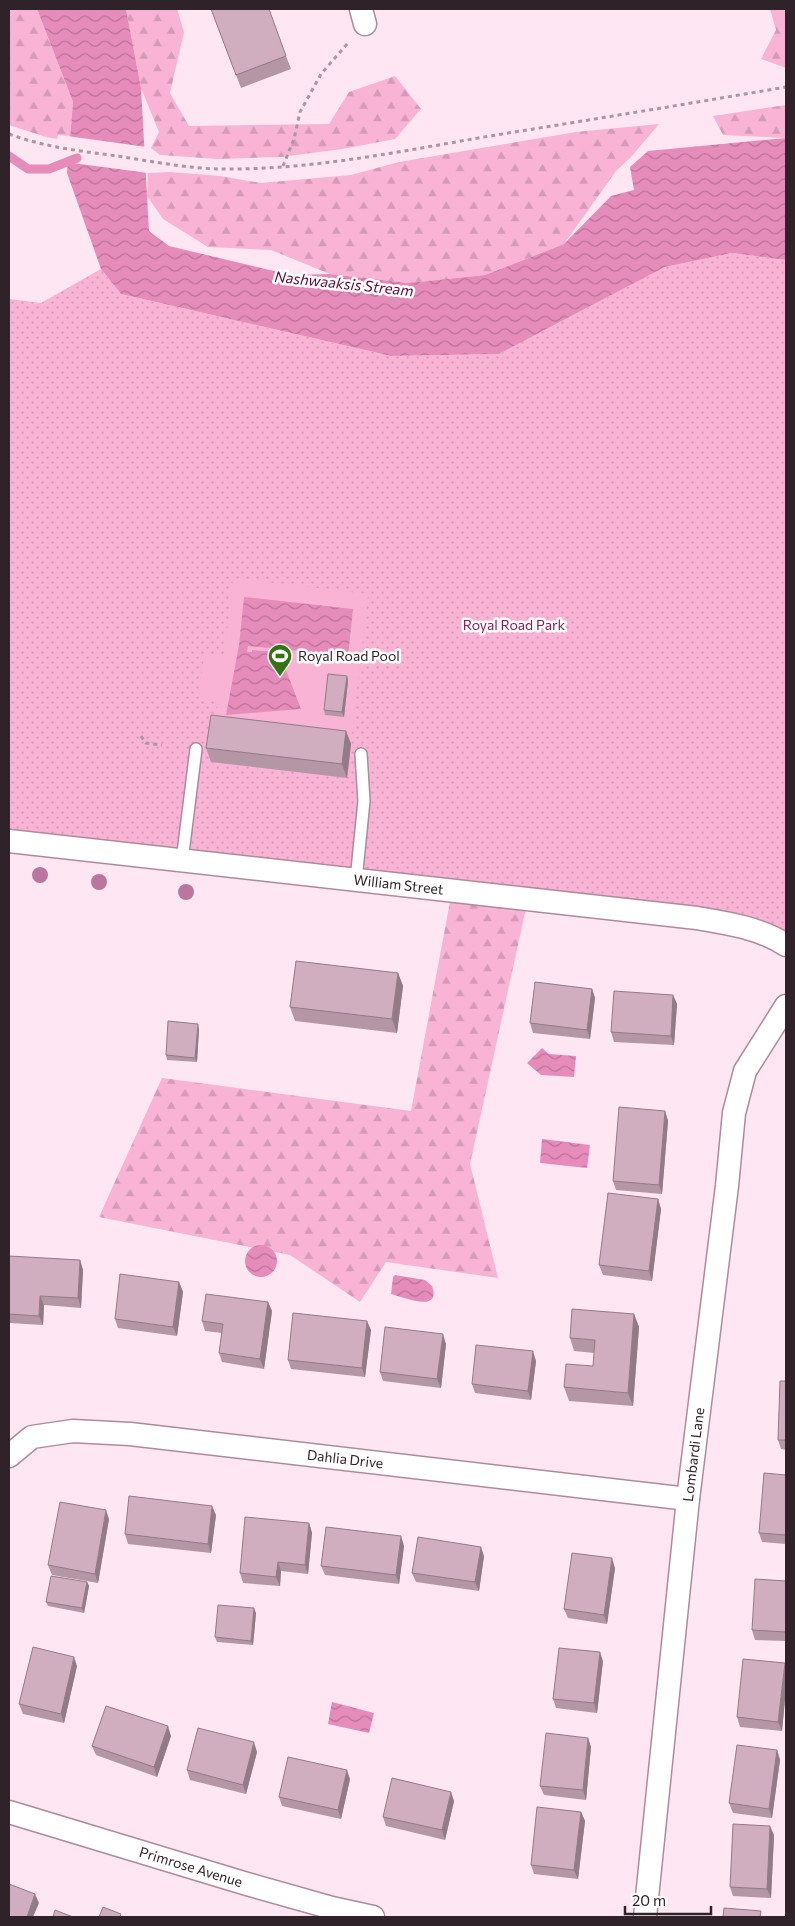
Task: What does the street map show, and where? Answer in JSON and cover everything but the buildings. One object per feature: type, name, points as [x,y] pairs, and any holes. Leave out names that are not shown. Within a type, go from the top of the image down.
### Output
[{"type":"street","name":"William Street","points":[[9,841],[697,918],[761,932],[786,945]]},
{"type":"street","name":"Lombardi Lane","points":[[645,1917],[688,1499],[727,1186],[734,1113],[745,1071],[786,1006]]},
{"type":"street","name":"Dahlia Drive","points":[[9,1456],[32,1437],[73,1432],[130,1434],[688,1499]]},
{"type":"street","name":"Primrose Avenue","points":[[9,1812],[247,1884],[332,1908],[373,1917]]},
{"type":"lane","points":[[182,861],[196,749]]},
{"type":"lane","points":[[356,880],[364,801],[361,754]]},
{"type":"path","points":[[283,166],[294,139],[300,112],[321,74],[363,17]]},
{"type":"path","points":[[9,134],[30,142],[56,148],[221,169],[283,166],[394,152],[786,87]]},
{"type":"path","points":[[141,736],[146,743],[162,745]]},
{"type":"green space","points":[[9,9],[37,9],[73,102],[70,136],[58,135],[57,139],[9,125]]},
{"type":"green space","points":[[126,9],[177,9],[184,32],[170,93],[189,126],[329,124],[349,92],[395,76],[421,109],[395,139],[342,149],[281,157],[218,159],[160,155],[151,148],[159,132],[141,88]]},
{"type":"green space","points":[[770,9],[786,9],[786,68],[761,59],[776,30]]},
{"type":"green space","points":[[786,105],[786,138],[723,135],[713,116]]},
{"type":"green space","points":[[659,124],[631,157],[616,171],[564,244],[485,275],[408,283],[330,274],[271,250],[208,247],[163,219],[147,196],[148,173],[170,172],[220,176],[261,183],[351,175],[399,162],[576,132]]},
{"type":"green space","name":"Royal Road Park","points":[[732,253],[786,260],[786,942],[761,932],[9,841],[9,299],[41,303],[101,269],[121,294],[391,356],[499,354],[665,267]]},
{"type":"green space","name":"Royal Road Pool","points":[[233,578],[368,594],[347,778],[211,762],[218,700],[199,698],[204,653],[224,656]]},
{"type":"green space","points":[[452,891],[528,899],[470,1164],[498,1278],[386,1262],[360,1302],[290,1255],[99,1217],[162,1078],[411,1111]]},
{"type":"water","name":"Nashwaaksis Stream","points":[[37,9],[126,9],[141,88],[149,231],[169,246],[290,275],[330,274],[408,283],[485,275],[564,244],[611,196],[634,190],[630,167],[648,151],[786,138],[786,260],[732,253],[665,267],[499,354],[391,356],[121,294],[101,269],[67,173],[73,102]]},
{"type":"water","points":[[244,597],[353,609],[348,656],[248,646],[247,652],[252,652],[252,650],[279,652],[301,709],[226,715],[239,645]]},
{"type":"water","points":[[542,1048],[549,1054],[576,1056],[574,1077],[541,1075],[527,1063]]},
{"type":"water","points":[[542,1139],[590,1145],[587,1168],[540,1163]]},
{"type":"water","points":[[261,1245],[273,1249],[277,1261],[273,1273],[261,1277],[249,1273],[245,1261],[249,1249]]},
{"type":"water","points":[[395,1275],[425,1280],[432,1286],[434,1295],[432,1299],[427,1302],[420,1302],[391,1294],[393,1277]]},
{"type":"water","points":[[332,1702],[374,1713],[369,1733],[328,1724]]},
{"type":"pier","points":[[67,136],[147,147],[148,173],[65,162]]},
{"type":"waterway","points":[[9,156],[28,169],[49,169],[77,158]]},
{"type":"place","name":"Royal Road Pool","points":[[280,677]]}]
